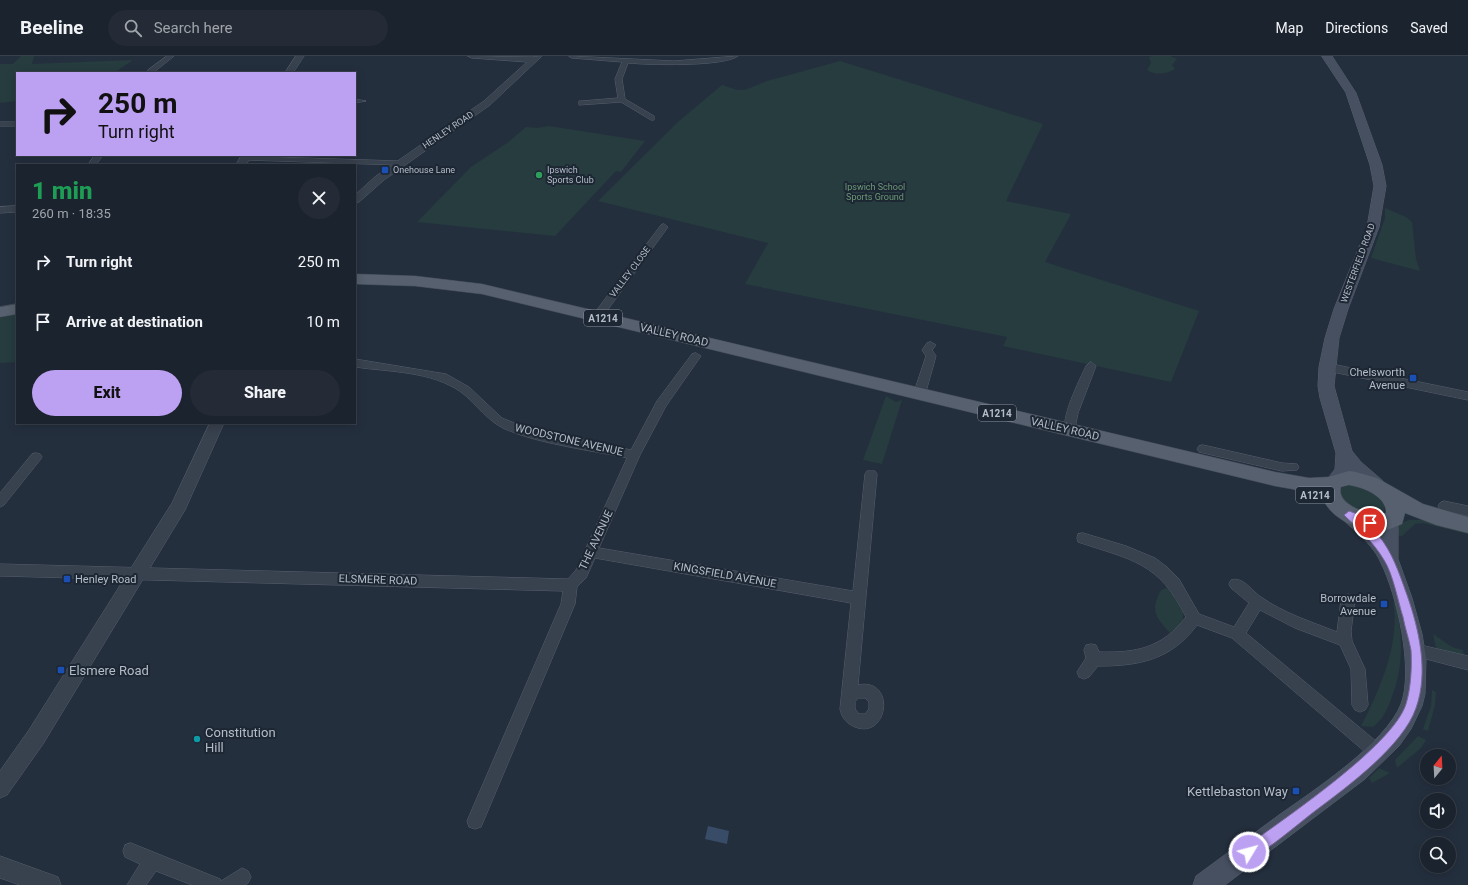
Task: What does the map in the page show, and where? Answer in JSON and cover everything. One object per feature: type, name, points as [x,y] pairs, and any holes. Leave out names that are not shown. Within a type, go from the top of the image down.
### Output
[{"type":"main road","name":"WESTERFIELD ROAD","points":[[1327,56],[1351,93],[1376,165],[1380,186],[1373,227],[1341,310],[1332,338],[1327,367],[1326,386],[1328,398],[1344,453],[1343,470],[1334,482]]},
{"type":"main road","name":"VALLEY ROAD","points":[[356,280],[415,281],[482,289],[1070,430],[1209,454],[1282,473],[1315,485],[1349,478],[1363,480],[1381,490]]},
{"type":"main road","points":[[0,312],[16,309]]},
{"type":"main road","name":"WESTERFIELD ROAD","points":[[1344,453],[1355,467],[1381,490]]},
{"type":"main road","name":"VALLEY ROAD","points":[[1282,473],[1346,512],[1370,523],[1392,520]]},
{"type":"main road","points":[[1205,885],[1325,796],[1377,752],[1395,734],[1411,707],[1415,685],[1416,650],[1404,601],[1389,559],[1369,532],[1346,512],[1331,496],[1330,489],[1334,482]]},
{"type":"main road","points":[[1381,490],[1407,506],[1438,511],[1468,525]]},
{"type":"main road","points":[[1381,490],[1396,508],[1392,520],[1389,559]]},
{"type":"main road","points":[[1392,520],[1409,514],[1438,511]]},
{"type":"street","points":[[148,72],[171,56]]},
{"type":"street","points":[[290,72],[300,56]]},
{"type":"street","points":[[472,56],[536,58]]},
{"type":"street","points":[[572,56],[677,64],[711,61],[736,56]]},
{"type":"street","name":"HENLEY ROAD","points":[[356,199],[375,181],[487,103],[536,58]]},
{"type":"street","points":[[622,100],[618,84],[618,74],[626,61]]},
{"type":"street","points":[[582,103],[622,100],[651,118]]},
{"type":"street","points":[[0,124],[16,124]]},
{"type":"street","points":[[244,159],[399,164]]},
{"type":"street","points":[[0,210],[16,209]]},
{"type":"street","name":"VALLEY CLOSE","points":[[596,317],[664,227]]},
{"type":"street","points":[[919,395],[931,356],[925,347]]},
{"type":"street","name":"THE AVENUE","points":[[475,820],[568,604],[571,585],[581,574],[592,552],[634,455],[661,404],[696,356]]},
{"type":"street","name":"WOODSTONE AVENUE","points":[[356,363],[442,377],[465,390],[498,421],[510,427],[528,433],[634,455]]},
{"type":"street","points":[[1070,430],[1072,413],[1091,366]]},
{"type":"street","points":[[1327,367],[1468,396]]},
{"type":"street","points":[[0,788],[36,737],[179,506],[217,424]]},
{"type":"street","points":[[0,502],[36,457]]},
{"type":"street","points":[[849,696],[857,598],[871,474]]},
{"type":"street","points":[[1438,511],[1468,511]]},
{"type":"street","points":[[1081,537],[1131,553],[1156,566],[1178,587],[1194,618],[1237,634],[1377,752]]},
{"type":"street","name":"KINGSFIELD AVENUE","points":[[592,552],[857,598]]},
{"type":"street","points":[[0,570],[137,574]]},
{"type":"street","name":"ELSMERE ROAD","points":[[137,574],[571,585]]},
{"type":"street","points":[[1236,584],[1257,602],[1300,624],[1345,641]]},
{"type":"street","points":[[1348,600],[1344,631],[1345,641],[1358,668],[1360,705]]},
{"type":"street","points":[[1237,634],[1257,602]]},
{"type":"street","points":[[1084,672],[1093,654],[1129,657],[1155,652],[1174,642],[1194,618]]},
{"type":"street","points":[[1416,650],[1468,663]]},
{"type":"street","points":[[131,851],[214,885]]},
{"type":"street","points":[[136,885],[153,861]]},
{"type":"street","points":[[0,867],[50,885]]},
{"type":"green space","points":[[21,56],[34,56],[32,64],[133,60],[115,72],[16,72],[16,101],[0,103],[0,64],[13,64]]},
{"type":"green space","points":[[1170,56],[1177,59],[1172,65],[1175,69],[1161,74],[1147,70],[1151,63],[1149,57]]},
{"type":"green space","name":"Ipswich School Sports Ground","points":[[840,61],[1043,124],[1006,201],[1071,214],[1045,262],[1199,311],[1171,382],[1003,346],[1007,337],[745,284],[768,243],[598,201],[679,121],[722,85],[737,90],[745,90],[767,81]]},
{"type":"green space","name":"Ipswich Sports Club","points":[[549,126],[645,141],[621,172],[616,171],[555,236],[417,222],[471,167],[507,143],[526,127],[537,128]]},
{"type":"green space","points":[[1385,208],[1406,217],[1412,222],[1416,259],[1420,271],[1371,258],[1385,218]]},
{"type":"green space","points":[[16,313],[16,362],[0,363],[0,316]]},
{"type":"green space","points":[[886,396],[896,402],[902,400],[882,464],[863,460]]},
{"type":"green space","points":[[1353,484],[1376,493],[1385,504],[1384,512],[1374,516],[1345,505],[1339,490],[1342,487]]},
{"type":"green space","points":[[1409,520],[1423,520],[1468,531],[1468,534],[1423,523],[1415,524],[1402,536],[1396,535],[1397,529],[1400,525]]},
{"type":"green space","points":[[1167,588],[1172,589],[1181,606],[1183,614],[1182,623],[1170,633],[1158,617],[1155,608],[1161,590]]},
{"type":"green space","points":[[1393,602],[1396,603],[1401,641],[1400,665],[1395,689],[1381,719],[1373,727],[1361,726],[1375,698],[1387,666],[1394,633],[1395,617]]},
{"type":"green space","points":[[1433,634],[1452,647],[1463,650],[1464,656],[1436,648]]},
{"type":"green space","points":[[1432,690],[1436,692],[1435,705],[1428,731],[1423,729],[1431,706]]},
{"type":"green space","points":[[1418,736],[1426,740],[1421,748],[1397,768],[1395,760]]},
{"type":"green space","points":[[1379,768],[1390,773],[1372,783],[1369,778]]},
{"type":"water","points":[[708,826],[729,831],[727,844],[705,839]]},
{"type":"place","name":"Onehouse Lane","points":[[385,170]]},
{"type":"place","name":"Ipswich Sports Club","points":[[539,175]]},
{"type":"place","name":"Chelsworth Avenue","points":[[1413,378]]},
{"type":"place","name":"Henley Road","points":[[67,579]]},
{"type":"place","name":"Borrowdale Avenue","points":[[1384,604]]},
{"type":"place","name":"Elsmere Road","points":[[61,670]]},
{"type":"place","name":"Constitution Hill","points":[[197,739]]},
{"type":"place","name":"Kettlebaston Way","points":[[1296,791]]},
{"type":"route","points":[[1249,852],[1325,796],[1366,762],[1395,734],[1411,707],[1415,685],[1416,650],[1404,601],[1389,559],[1369,532],[1349,515],[1370,523]]}]
